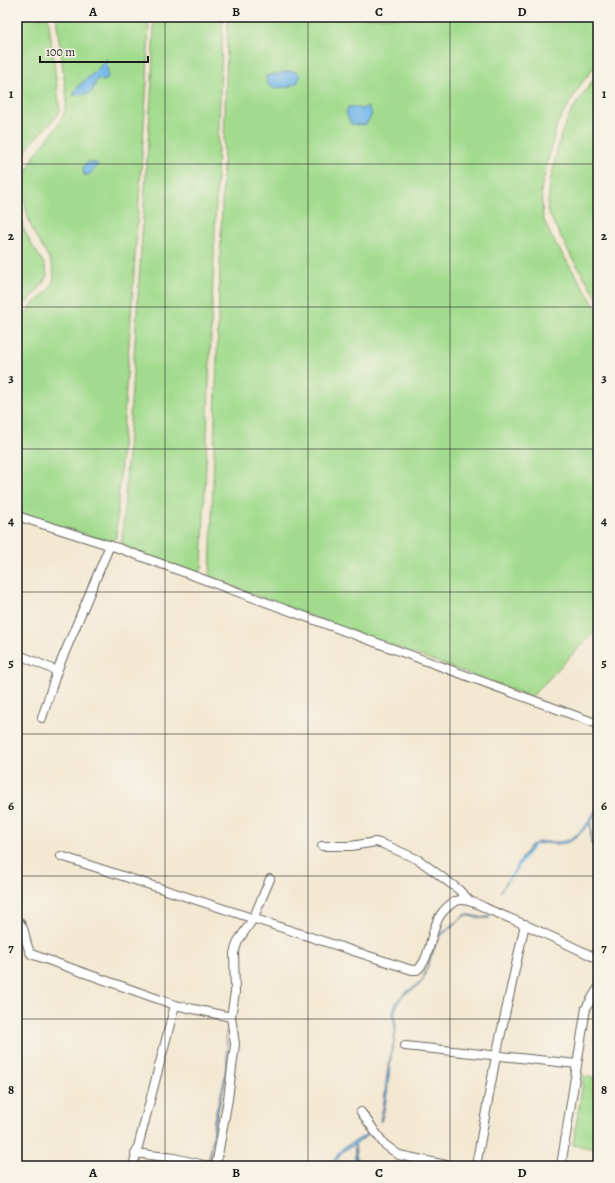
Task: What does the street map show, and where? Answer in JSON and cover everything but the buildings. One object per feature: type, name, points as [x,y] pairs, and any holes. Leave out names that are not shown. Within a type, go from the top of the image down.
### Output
[{"type":"street","points":[[17,516],[110,545],[598,724]]},
{"type":"street","points":[[42,718],[57,671],[110,545]]},
{"type":"street","points":[[17,654],[57,671]]},
{"type":"street","points":[[322,846],[351,846],[376,842],[383,844],[419,860],[458,889],[471,902]]},
{"type":"street","points":[[61,856],[415,970],[421,967],[423,963],[434,925],[446,907],[453,902],[461,900],[471,902],[525,924],[598,959]]},
{"type":"street","points":[[216,1166],[235,1050],[235,1033],[231,1017],[235,992],[234,953],[238,941],[253,919],[270,879]]},
{"type":"street","points":[[17,920],[24,931],[26,947],[31,954],[175,1005],[231,1017]]},
{"type":"street","points":[[476,1166],[496,1056],[525,924]]},
{"type":"street","points":[[561,1166],[586,1008],[590,998],[598,988]]},
{"type":"street","points":[[133,1166],[135,1153],[175,1005]]},
{"type":"street","points":[[405,1046],[577,1064]]},
{"type":"street","points":[[361,1112],[384,1144],[399,1155],[451,1166]]},
{"type":"street","points":[[135,1153],[174,1158],[209,1166]]},
{"type":"green space","points":[[17,17],[48,17],[60,110],[58,115],[36,137],[25,152],[18,171],[17,183]]},
{"type":"green space","points":[[56,17],[149,17],[147,81],[116,535],[115,539],[110,542],[17,513],[18,331],[24,317],[35,301],[52,286],[54,276],[51,263],[35,235],[29,220],[25,203],[25,186],[28,170],[32,160],[56,128],[65,110],[67,99]]},
{"type":"green space","points":[[154,17],[223,17],[202,568],[199,574],[125,548],[122,542],[152,81]]},
{"type":"green space","points":[[228,17],[598,17],[598,62],[581,84],[557,124],[541,189],[543,218],[551,236],[598,311],[598,521],[596,535],[598,549],[598,628],[531,697],[211,579],[210,577]]},
{"type":"green space","points":[[598,73],[598,299],[571,256],[547,210],[551,178],[561,134],[572,110]]},
{"type":"green space","points":[[17,195],[18,207],[24,229],[43,261],[47,276],[41,286],[17,314]]},
{"type":"green space","points":[[584,1076],[598,1078],[598,1149],[573,1145]]},
{"type":"water","points":[[107,59],[108,77],[105,81],[97,79],[92,92],[73,95],[79,85],[96,71]]},
{"type":"water","points":[[290,71],[297,72],[300,76],[298,82],[288,87],[272,88],[267,83],[266,76]]},
{"type":"water","points":[[348,107],[356,107],[360,109],[368,107],[372,115],[366,124],[351,124],[346,113]]},
{"type":"water","points":[[87,162],[97,163],[98,165],[89,175],[84,175],[83,167]]},
{"type":"water","points":[[598,806],[591,823],[592,842],[598,856],[591,843],[590,824],[571,841],[566,843],[540,844],[531,847],[500,892],[530,846],[539,842],[556,842],[570,839],[582,830]]},
{"type":"water","points":[[466,914],[484,918],[466,915],[438,938],[422,982],[401,998],[395,1010],[396,1027],[395,1035],[386,1100],[381,1122],[380,1120],[388,1068],[395,1032],[393,1017],[394,1007],[403,994],[422,981],[437,937]]},
{"type":"water","points":[[226,1031],[228,1060],[225,1082],[215,1123],[215,1131],[208,1164],[214,1131],[213,1123],[224,1082],[227,1060]]},
{"type":"water","points":[[368,1132],[369,1134],[355,1145],[357,1160],[360,1166],[357,1166],[355,1160],[354,1145],[343,1151],[334,1164],[328,1166],[333,1162],[344,1147]]},
{"type":"waterway","points":[[508,880],[535,844]]}]
